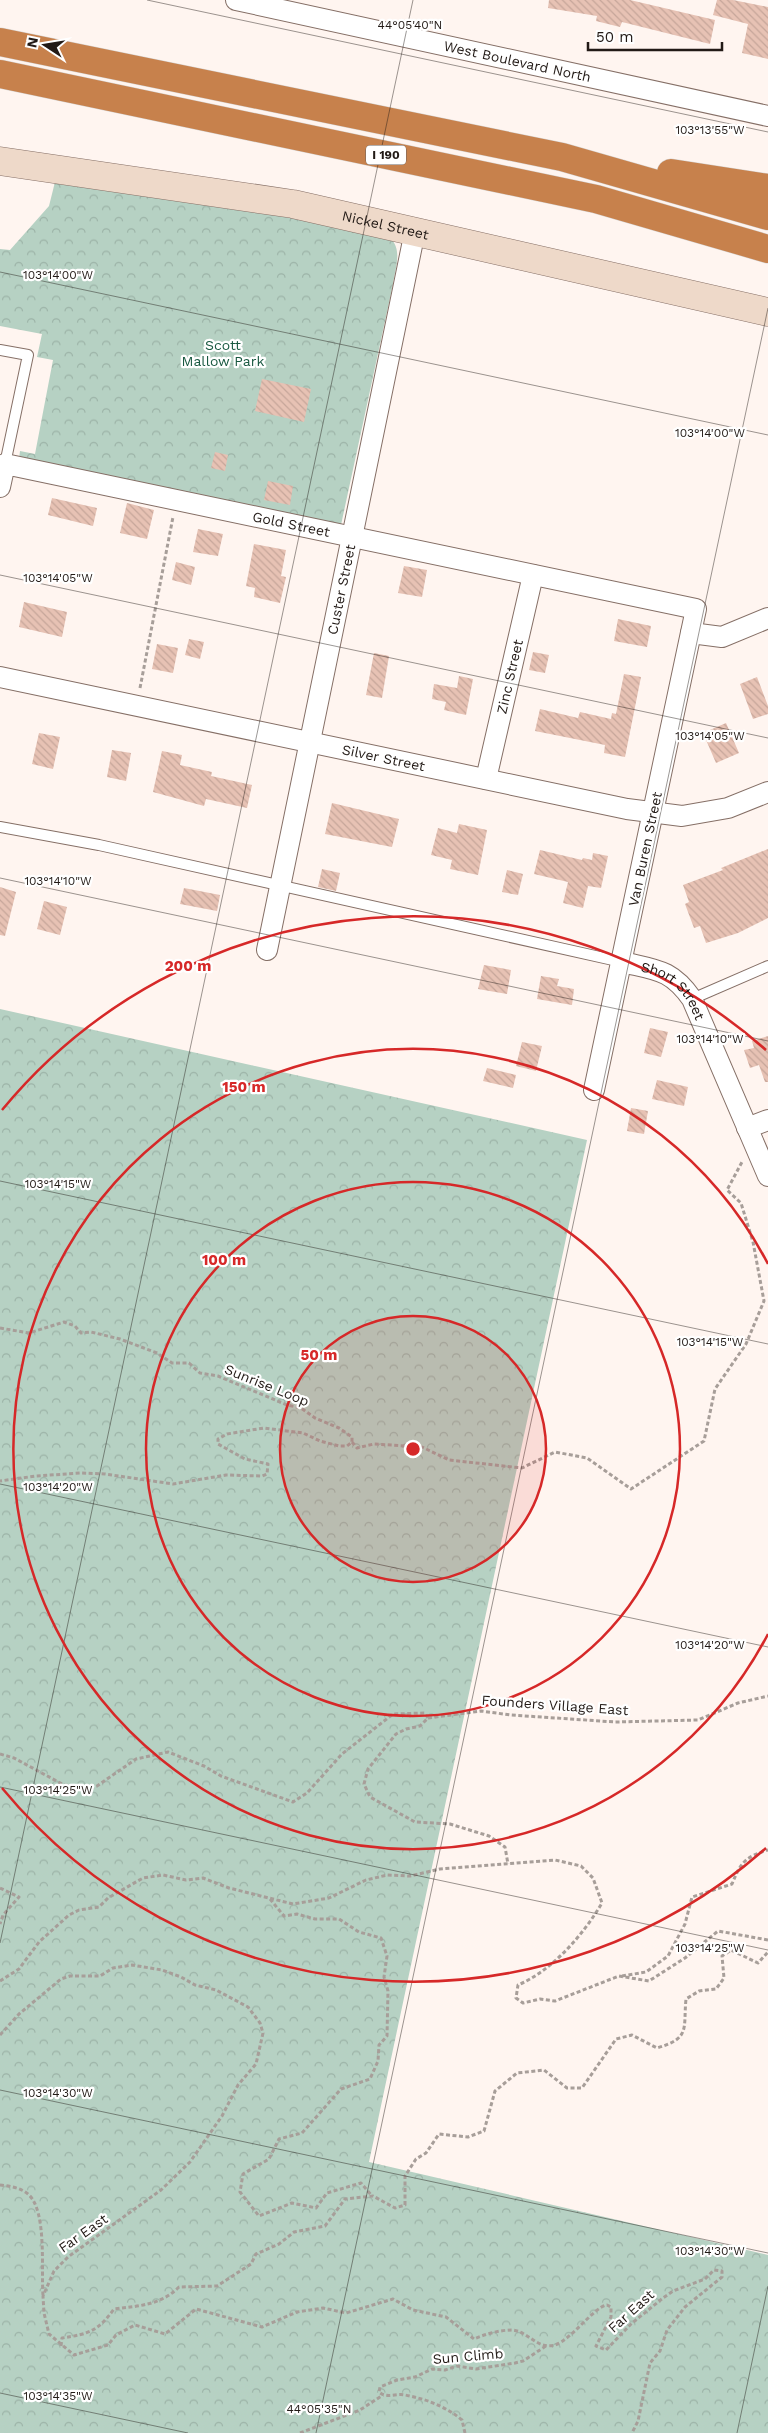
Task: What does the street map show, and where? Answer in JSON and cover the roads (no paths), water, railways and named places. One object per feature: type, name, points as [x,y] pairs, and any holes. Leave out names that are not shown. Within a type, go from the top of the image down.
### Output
[{"type":"highway","name":"I 190","points":[[0,42],[562,157],[768,216]]},
{"type":"highway","name":"I 190","points":[[0,74],[596,199],[768,249]]},
{"type":"highway","points":[[562,157],[768,188]]},
{"type":"highway","points":[[596,199],[768,261]]},
{"type":"main road","name":"Nickel Street","points":[[0,161],[240,195],[415,231],[768,312]]},
{"type":"street","name":"West Boulevard North","points":[[236,0],[302,7],[768,116]]},
{"type":"street","name":"Custer Street","points":[[267,950],[415,231]]},
{"type":"street","name":"Gold Street","points":[[5,464],[696,609]]},
{"type":"street","points":[[0,487],[5,464]]},
{"type":"street","name":"Zinc Street","points":[[486,779],[533,575]]},
{"type":"street","name":"Van Buren Street","points":[[594,1090],[696,609]]},
{"type":"street","points":[[691,633],[722,637],[768,618]]},
{"type":"street","name":"Silver Street","points":[[0,677],[627,809],[682,816],[728,808],[768,792]]},
{"type":"street","name":"Short Street","points":[[622,962],[672,976],[692,999],[768,1176]]},
{"type":"street","points":[[747,1128],[768,1120]]},
{"type":"lane","points":[[0,350],[28,355],[5,464]]},
{"type":"lane","points":[[0,827],[99,845],[622,962]]},
{"type":"lane","points":[[692,999],[768,966]]},
{"type":"park label","name":"Scott Mallow Park","points":[[223,354]]}]
